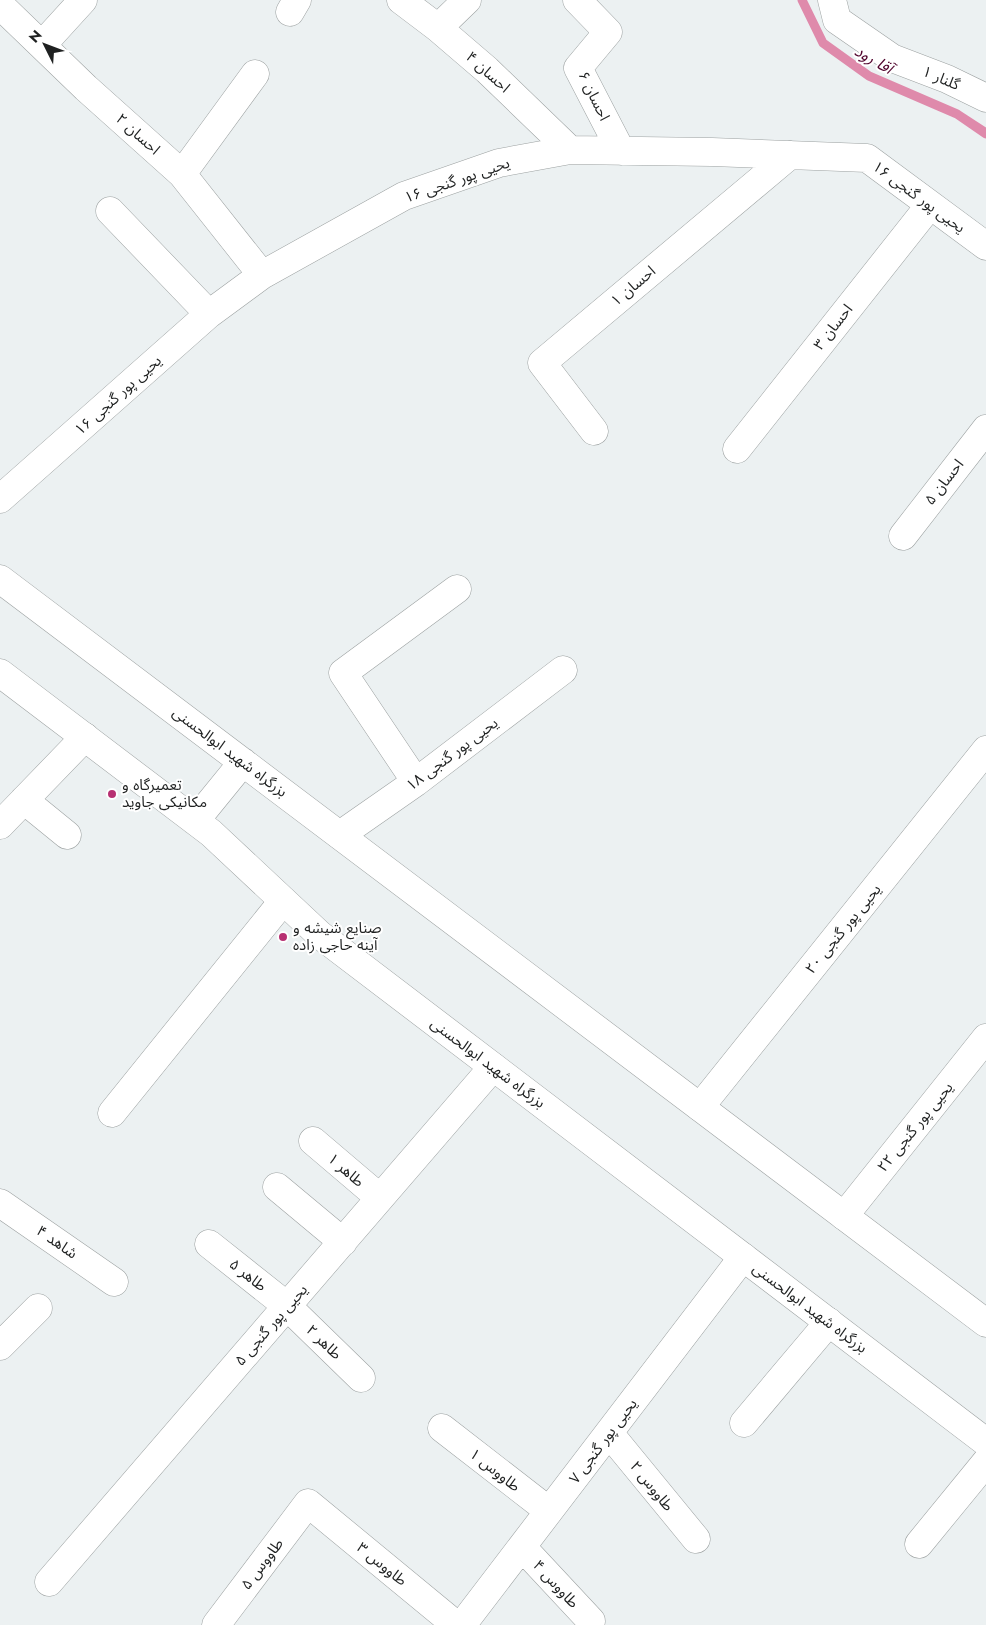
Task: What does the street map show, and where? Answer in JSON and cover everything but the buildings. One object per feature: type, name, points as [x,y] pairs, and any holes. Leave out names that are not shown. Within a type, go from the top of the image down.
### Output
[{"type":"street","points":[[42,45],[83,0]]},
{"type":"street","name":"احسان ۴","points":[[400,0],[438,28],[488,70],[570,150]]},
{"type":"street","points":[[438,28],[467,0]]},
{"type":"street","name":"احسان ۶","points":[[577,0],[608,32],[578,68],[621,151]]},
{"type":"street","name":"گلنار ۱","points":[[832,0],[837,20],[892,58],[947,79],[986,98]]},
{"type":"street","name":"احسان ۲","points":[[0,5],[86,88],[182,174],[262,275]]},
{"type":"street","points":[[182,174],[255,74]]},
{"type":"street","name":"یحیی پور گنجی ۱۶","points":[[0,499],[209,314],[262,275],[404,196],[499,163],[570,150],[867,158],[986,246]]},
{"type":"street","name":"احسان ۱","points":[[594,431],[542,363],[790,155]]},
{"type":"street","name":"احسان ۳","points":[[737,449],[930,204]]},
{"type":"street","points":[[110,211],[209,314]]},
{"type":"street","name":"احسان ۵","points":[[903,536],[986,429]]},
{"type":"street","name":"بزرگراه شهید ابوالحسنی","points":[[0,578],[986,1323]]},
{"type":"street","points":[[416,782],[343,672],[457,589]]},
{"type":"street","name":"یحیی پور گنجی ۱۸","points":[[340,835],[416,782],[562,670]]},
{"type":"street","name":"بزرگراه شهید ابوالحسنی","points":[[0,672],[230,849],[320,934],[986,1442]]},
{"type":"street","points":[[0,825],[84,737]]},
{"type":"street","name":"یحیی پور گنجی ۲۰","points":[[700,1107],[986,750]]},
{"type":"street","points":[[195,821],[243,762]]},
{"type":"street","points":[[24,800],[67,835]]},
{"type":"street","points":[[112,1114],[283,901]]},
{"type":"street","name":"یحیی پور گنجی ۲۲","points":[[844,1216],[986,1038]]},
{"type":"street","name":"یحیی پور گنجی ۵","points":[[48,1582],[494,1067]]},
{"type":"street","name":"طاهر ۱","points":[[313,1141],[380,1198]]},
{"type":"street","points":[[276,1187],[343,1242]]},
{"type":"street","name":"شاهد ۴","points":[[0,1203],[114,1282]]},
{"type":"street","name":"طاهر ۵","points":[[209,1244],[287,1306]]},
{"type":"street","name":"یحیی پور گنجی ۷","points":[[462,1625],[743,1257]]},
{"type":"street","name":"طاهر ۲","points":[[287,1306],[361,1378]]},
{"type":"street","points":[[0,1346],[38,1308]]},
{"type":"street","points":[[744,1423],[829,1322]]},
{"type":"street","name":"طاووس ۱","points":[[442,1428],[549,1511]]},
{"type":"street","name":"طاووس ۲","points":[[609,1433],[696,1539]]},
{"type":"street","points":[[919,1544],[986,1462]]},
{"type":"street","name":"طاووس ۵","points":[[216,1625],[308,1503]]},
{"type":"street","name":"طاووس ۳","points":[[308,1503],[456,1625]]},
{"type":"street","name":"طاووس ۴","points":[[522,1547],[591,1621]]},
{"type":"waterway","name":"آقا رود","points":[[802,0],[823,43],[869,76],[957,114]]},
{"type":"waterway","name":"آقا رود","points":[[986,133],[957,114],[986,134]]},
{"type":"place","name":"تعمیرگاه و مکانیکی جاوید","points":[[112,794]]},
{"type":"place","name":"صنایع شیشه و آینه حاجی زاده","points":[[283,937]]}]
